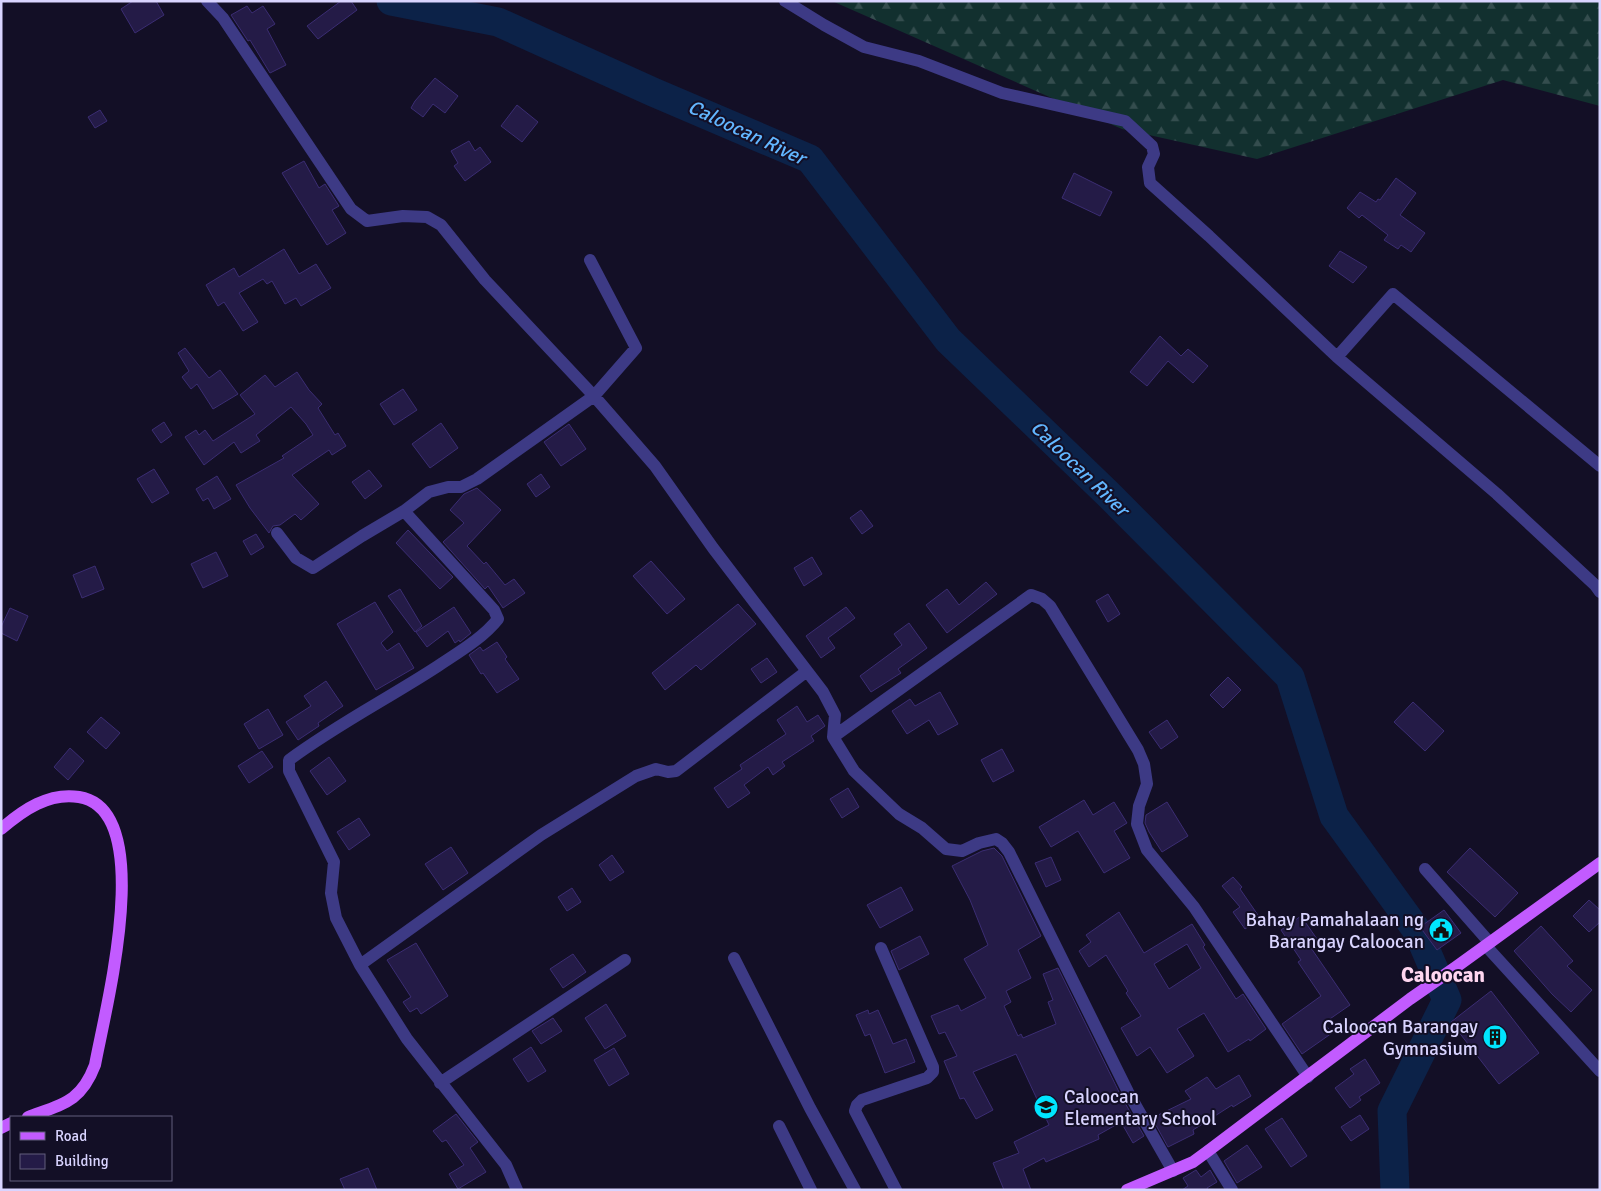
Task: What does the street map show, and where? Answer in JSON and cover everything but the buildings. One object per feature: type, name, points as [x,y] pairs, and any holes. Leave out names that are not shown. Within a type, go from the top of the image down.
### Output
[{"type":"main road","points":[[1,829],[18,814],[38,803],[52,798],[81,797],[102,808],[109,816],[114,826],[121,865],[122,894],[117,949],[96,1065],[82,1090],[73,1099],[30,1116]]},
{"type":"main road","points":[[1127,1190],[1193,1162],[1410,999],[1600,863]]},
{"type":"street","points":[[207,1],[223,18],[351,209],[366,221],[404,216],[426,217],[441,225],[485,280],[594,396],[654,466],[713,548],[822,692],[835,714],[833,737],[854,770],[888,805],[922,828],[946,849],[962,851],[979,843],[996,839],[1002,843],[1013,861],[1128,1092],[1173,1171]]},
{"type":"street","points":[[785,1],[864,47],[919,61],[1002,93],[1125,120],[1152,146],[1154,154],[1148,167],[1150,183],[1337,357],[1497,494],[1598,585]]},
{"type":"street","points":[[277,533],[296,558],[313,568],[404,511],[428,492],[448,487],[461,487],[477,479],[594,396],[636,348],[590,260]]},
{"type":"street","points":[[1337,357],[1393,294],[1600,466]]},
{"type":"street","points":[[404,511],[494,610],[498,618],[492,627],[458,653],[315,740],[289,760],[289,771],[334,862],[331,893],[336,918],[360,965],[440,1083],[506,1165],[517,1190]]},
{"type":"street","points":[[833,737],[1031,595],[1042,599],[1050,606],[1063,626],[1138,750],[1144,764],[1146,784],[1139,806],[1137,824],[1147,850],[1194,908],[1308,1077]]},
{"type":"street","points":[[360,965],[541,835],[636,776],[656,768],[668,772],[676,771],[807,671]]},
{"type":"street","points":[[1425,869],[1600,1071]]},
{"type":"street","points":[[880,948],[933,1067],[933,1072],[927,1078],[862,1100],[857,1105],[855,1111],[896,1190]]},
{"type":"street","points":[[734,958],[810,1108],[855,1190]]},
{"type":"street","points":[[440,1083],[625,960]]},
{"type":"street","points":[[779,1126],[811,1190]]},
{"type":"street","points":[[1208,1151],[1232,1190]]},
{"type":"green space","points":[[832,1],[1600,1],[1600,106],[1503,80],[1257,159],[1122,129]]},
{"type":"waterway","name":"Caloocan River","points":[[391,1],[498,22],[653,92],[810,159],[948,340],[1108,494],[1290,677],[1334,816],[1418,932],[1447,1000],[1392,1111],[1395,1190]]},
{"type":"place","name":"Bahay Pamahalaan ng Barangay Caloocan","points":[[1441,930]]},
{"type":"place","name":"Caloocan Barangay Gymnasium","points":[[1495,1037]]},
{"type":"place","name":"Caloocan Elementary School","points":[[1046,1107]]},
{"type":"district","name":"Caloocan","points":[[1443,975]]}]
